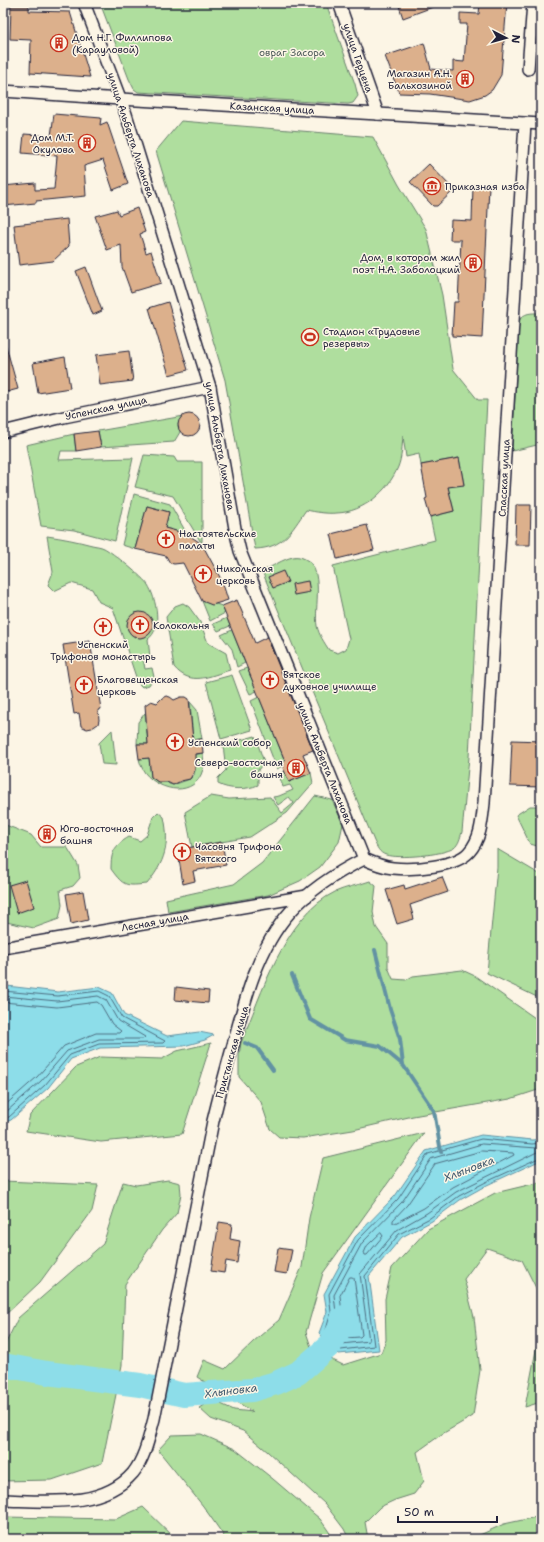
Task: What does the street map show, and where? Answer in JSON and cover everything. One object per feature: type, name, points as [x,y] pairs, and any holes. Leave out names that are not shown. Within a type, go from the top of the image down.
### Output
[{"type":"street","name":"улица Альберта Лиханова","points":[[84,3],[120,100],[210,386],[240,551],[364,859]]},
{"type":"street","name":"улица Герцена","points":[[339,3],[378,114]]},
{"type":"street","points":[[528,69],[533,3]]},
{"type":"street","name":"Казанская улица","points":[[3,91],[120,100],[541,124]]},
{"type":"street","name":"Спасская улица","points":[[364,859],[375,864],[392,868],[422,868],[446,863],[460,859],[469,853],[480,833],[484,803],[525,123]]},
{"type":"street","name":"Успенская улица","points":[[3,432],[64,416],[210,386]]},
{"type":"street","name":"Пристанская улица","points":[[3,1500],[59,1501],[103,1494],[115,1488],[133,1473],[139,1463],[145,1451],[154,1419],[213,1121],[251,984],[266,948],[290,912],[307,896],[344,869],[364,859]]},
{"type":"street","name":"Лесная улица","points":[[3,948],[307,896]]},
{"type":"green space","name":"овраг Засора","points":[[100,3],[326,3],[358,96],[353,103],[348,104],[138,92],[134,89],[129,79]]},
{"type":"green space","points":[[181,121],[373,137],[399,185],[426,229],[442,295],[453,369],[478,400],[487,400],[469,757],[462,832],[457,845],[454,848],[440,853],[400,857],[386,855],[378,850],[262,571],[285,559],[294,557],[304,558],[311,564],[317,579],[316,618],[319,632],[329,650],[338,653],[346,649],[349,639],[333,566],[435,540],[430,517],[454,511],[448,487],[464,484],[459,458],[421,465],[419,454],[406,457],[403,436],[401,455],[394,476],[374,499],[357,509],[347,512],[329,513],[306,510],[291,531],[280,542],[265,548],[255,549],[225,380],[156,151]]},
{"type":"green space","points":[[531,313],[541,313],[541,444],[512,451],[519,321],[523,316]]},
{"type":"green space","points":[[184,416],[178,424],[180,432],[174,442],[101,447],[98,431]]},
{"type":"green space","points":[[74,434],[76,451],[61,451],[59,460],[133,458],[115,541],[74,530],[41,526],[26,445]]},
{"type":"green space","points":[[144,455],[174,457],[177,462],[202,462],[202,544],[173,496],[135,487]]},
{"type":"green space","points":[[134,494],[170,504],[187,534],[165,528],[169,512],[147,506],[135,549],[122,545]]},
{"type":"green space","points":[[47,536],[100,546],[114,554],[128,565],[148,585],[157,613],[157,621],[153,634],[148,639],[150,657],[143,658],[145,669],[152,668],[154,677],[149,685],[142,687],[138,683],[113,608],[99,602],[92,589],[71,583],[54,591],[48,585],[53,572]]},
{"type":"green space","points":[[202,601],[222,606],[225,613],[210,621]]},
{"type":"green space","points":[[183,603],[189,607],[200,622],[208,643],[226,653],[230,670],[208,677],[194,678],[187,677],[174,667],[166,617],[175,606]]},
{"type":"green space","points":[[227,618],[230,626],[218,631],[213,624]]},
{"type":"green space","points":[[232,630],[245,663],[237,667],[232,649],[221,635]]},
{"type":"green space","points":[[247,668],[257,691],[250,694],[239,671]]},
{"type":"green space","points":[[232,675],[252,730],[221,739],[206,682]]},
{"type":"green space","points":[[259,697],[285,761],[281,763],[282,766],[277,769],[251,701]]},
{"type":"green space","points":[[190,702],[197,710],[202,739],[193,740]]},
{"type":"green space","points":[[145,713],[148,744],[137,744],[138,722]]},
{"type":"green space","points":[[112,730],[116,765],[102,764],[99,743]]},
{"type":"green space","points":[[255,736],[264,762],[258,770],[258,785],[238,789],[218,784],[218,778],[226,770],[223,745]]},
{"type":"green space","points":[[203,753],[204,767],[199,778],[193,785],[186,788],[177,789],[168,788],[152,779],[145,773],[139,759],[149,758],[151,777],[158,782],[164,779],[169,784],[173,785],[190,779],[194,775],[194,755]]},
{"type":"green space","points":[[284,771],[289,782],[311,773],[313,783],[287,813],[250,837],[192,847],[185,812],[211,796],[229,799],[270,797],[282,813],[294,803],[289,797],[278,805],[273,797],[293,790],[290,785],[283,787],[279,775]]},
{"type":"green space","points":[[315,796],[332,800],[343,824],[339,842],[320,867],[300,881],[268,895],[168,912],[166,899],[234,884],[262,863]]},
{"type":"green space","points":[[530,806],[541,806],[541,847],[530,844],[516,815]]},
{"type":"green space","points":[[158,812],[164,817],[166,827],[166,845],[162,861],[147,884],[126,884],[119,879],[111,869],[114,850],[120,843],[129,837],[140,841],[147,835],[153,817]]},
{"type":"green space","points":[[3,824],[31,835],[41,847],[67,847],[78,865],[80,878],[73,886],[60,890],[62,905],[59,919],[34,928],[6,922],[3,919]]},
{"type":"green space","points":[[497,849],[541,875],[541,999],[487,973],[497,867]]},
{"type":"green space","points":[[370,881],[376,886],[373,912],[376,927],[388,944],[388,967],[393,979],[406,980],[413,976],[462,970],[475,976],[535,1018],[541,1023],[541,1089],[510,1099],[413,1116],[353,1130],[303,1138],[279,1137],[270,1129],[261,1102],[239,1077],[239,1056],[241,1043],[266,980],[277,958],[302,919],[317,903],[335,892]]},
{"type":"green space","points":[[211,1043],[182,1134],[101,1142],[26,1131],[30,1115],[76,1067],[100,1057],[162,1059],[177,1051]]},
{"type":"green space","points":[[424,1133],[323,1273],[306,1332],[312,1350],[343,1365],[381,1353],[386,1340],[385,1299],[392,1268],[428,1229],[495,1193],[541,1182],[541,1298],[522,1260],[487,1248],[464,1279],[474,1317],[480,1370],[473,1416],[442,1434],[417,1452],[424,1481],[414,1494],[380,1507],[365,1522],[368,1539],[349,1539],[344,1529],[325,1504],[268,1452],[243,1431],[211,1419],[199,1408],[212,1400],[234,1410],[253,1412],[197,1377],[204,1360],[225,1369],[254,1341],[279,1320],[302,1267],[309,1218],[323,1158]]},
{"type":"green space","points":[[168,1180],[180,1183],[181,1194],[177,1213],[162,1230],[125,1284],[122,1365],[102,1463],[52,1480],[3,1481],[3,1349],[18,1318],[103,1244],[123,1182],[136,1185]]},
{"type":"green space","points":[[3,1181],[98,1185],[92,1211],[40,1282],[3,1317]]},
{"type":"green space","points":[[541,1334],[541,1402],[525,1407],[536,1350]]},
{"type":"green space","points":[[201,1434],[235,1449],[273,1479],[320,1519],[334,1539],[226,1539],[203,1506],[158,1450],[172,1435]]},
{"type":"green space","points":[[143,1507],[176,1539],[3,1539],[3,1517],[116,1519]]},
{"type":"green space","points":[[541,1516],[541,1539],[471,1539],[504,1524]]},
{"type":"water","points":[[7,986],[58,992],[99,987],[112,993],[124,1015],[167,1036],[199,1032],[214,1035],[205,1040],[184,1046],[100,1048],[71,1059],[48,1088],[11,1120],[3,1123],[3,987]]},
{"type":"water","points":[[481,1135],[533,1140],[541,1139],[541,1160],[487,1185],[460,1200],[432,1221],[402,1237],[369,1276],[379,1350],[339,1354],[319,1333],[327,1312],[324,1294],[355,1237],[395,1196],[426,1151]]},
{"type":"building","points":[[398,3],[441,3],[441,4],[403,18]]},
{"type":"building","points":[[480,3],[507,3],[501,75],[492,90],[485,95],[470,100],[430,94],[399,93],[385,56],[424,43],[431,69],[453,71],[453,61],[464,62],[467,24],[460,24],[460,13],[479,14]]},
{"type":"building","name":"Дом Н.Г. Филлипова (Карауловой)","points":[[11,6],[29,6],[29,11],[70,12],[90,77],[30,73],[31,40],[10,39]]},
{"type":"building","points":[[54,114],[101,118],[100,125],[107,122],[128,184],[113,190],[103,160],[84,166],[86,196],[3,206],[3,186],[35,183],[35,190],[54,189],[57,156],[22,153],[24,134],[51,136]]},
{"type":"building","name":"Приказная изба","points":[[429,164],[452,188],[452,192],[437,206],[433,206],[410,182]]},
{"type":"building","points":[[473,185],[489,186],[482,338],[452,336],[454,302],[458,302],[461,240],[450,240],[451,220],[472,221]]},
{"type":"building","points":[[137,208],[145,232],[140,234],[146,253],[151,251],[161,283],[131,292],[122,267],[121,245],[107,250],[95,216],[117,210],[119,215]]},
{"type":"building","points":[[67,219],[69,246],[53,261],[19,265],[14,225]]},
{"type":"building","points":[[86,267],[102,311],[93,315],[76,271]]},
{"type":"building","points":[[168,302],[188,370],[169,375],[149,308]]},
{"type":"building","points":[[6,346],[18,389],[3,393],[3,347]]},
{"type":"building","points":[[129,351],[133,381],[100,385],[96,355]]},
{"type":"building","points":[[65,357],[70,388],[38,393],[33,363]]},
{"type":"building","points":[[189,414],[193,415],[199,421],[199,429],[193,435],[189,436],[185,435],[179,429],[178,425],[179,421],[185,415]]},
{"type":"building","points":[[98,431],[101,447],[76,451],[74,434]]},
{"type":"building","points":[[459,458],[464,485],[448,487],[454,511],[430,517],[425,499],[427,498],[421,465]]},
{"type":"building","points":[[516,505],[531,505],[530,545],[515,545]]},
{"type":"building","points":[[147,506],[169,512],[165,528],[187,534],[202,544],[222,581],[228,600],[212,605],[202,601],[183,563],[170,563],[166,556],[135,549]]},
{"type":"building","points":[[367,525],[374,550],[337,559],[331,534]]},
{"type":"building","points":[[283,571],[288,582],[273,588],[268,577]]},
{"type":"building","points":[[308,581],[310,592],[294,595],[292,584]]},
{"type":"building","name":"Вятское духовное училище","points":[[237,600],[255,643],[267,637],[313,750],[303,754],[311,773],[289,782],[281,763],[285,761],[222,606]]},
{"type":"building","name":"Колокольня","points":[[140,612],[149,616],[153,625],[149,634],[140,638],[131,634],[127,625],[131,616]]},
{"type":"building","name":"Благовещенская церковь","points":[[90,641],[101,709],[98,710],[98,724],[87,729],[81,726],[79,713],[74,714],[63,645]]},
{"type":"building","name":"Успенский собор","points":[[166,696],[174,700],[181,697],[186,697],[189,699],[193,740],[202,739],[203,753],[195,754],[195,770],[190,779],[173,785],[167,782],[158,782],[151,777],[149,758],[139,759],[137,744],[148,744],[145,705],[151,701],[157,703]]},
{"type":"building","points":[[512,740],[541,741],[541,787],[510,786]]},
{"type":"building","name":"Юго-восточная башня","points":[[48,826],[55,834],[47,841],[40,833]]},
{"type":"building","points":[[222,842],[226,865],[193,871],[195,881],[183,884],[177,847],[187,845],[187,848]]},
{"type":"building","points":[[442,877],[448,892],[410,905],[414,919],[397,924],[386,890],[404,885],[405,889]]},
{"type":"building","points":[[26,880],[34,907],[17,913],[9,885]]},
{"type":"building","points":[[83,891],[88,920],[71,924],[66,894]]},
{"type":"building","points":[[176,987],[209,991],[208,1003],[175,1000]]},
{"type":"building","points":[[219,1222],[232,1224],[230,1239],[240,1241],[237,1263],[226,1261],[224,1273],[211,1271]]},
{"type":"building","points":[[278,1248],[292,1250],[287,1274],[274,1272]]},
{"type":"waterway","points":[[375,950],[390,1009],[400,1039],[403,1065]]},
{"type":"waterway","points":[[292,975],[310,1019],[345,1040],[380,1046],[403,1065],[434,1111],[441,1152]]},
{"type":"waterway","points":[[245,1043],[257,1048],[273,1070]]},
{"type":"waterway","name":"Хлыновка","points":[[3,1365],[47,1373],[140,1385],[184,1395],[252,1390],[276,1383],[298,1373],[330,1345],[340,1328],[344,1317]]},
{"type":"place","name":"Дом Н.Г. Филлипова (Карауловой)","points":[[59,43]]},
{"type":"place","name":"Магазин А.Н. Бальхозиной","points":[[465,79]]},
{"type":"place","name":"Дом М.Т. Окулова","points":[[87,143]]},
{"type":"place","name":"Приказная изба","points":[[432,186]]},
{"type":"place","name":"Дом, в котором жил поэт Н.А. Заболоцкий","points":[[473,263]]},
{"type":"place","name":"Стадион «Трудовые резервы»","points":[[310,337]]},
{"type":"place","name":"Настоятельские палаты","points":[[166,539]]},
{"type":"place","name":"Никольская церковь","points":[[203,574]]},
{"type":"place","name":"Колокольня","points":[[140,625]]},
{"type":"place","name":"Успенский Трифонов монастырь","points":[[103,627]]},
{"type":"place","name":"Вятское духовное училище","points":[[270,680]]},
{"type":"place","name":"Благовещенская церковь","points":[[84,685]]},
{"type":"place","name":"Успенский собор","points":[[175,742]]},
{"type":"place","name":"Северо-восточная башня","points":[[296,768]]},
{"type":"place","name":"Юго-восточная башня","points":[[47,834]]},
{"type":"place","name":"Часовня Трифона Вятского","points":[[182,852]]}]
